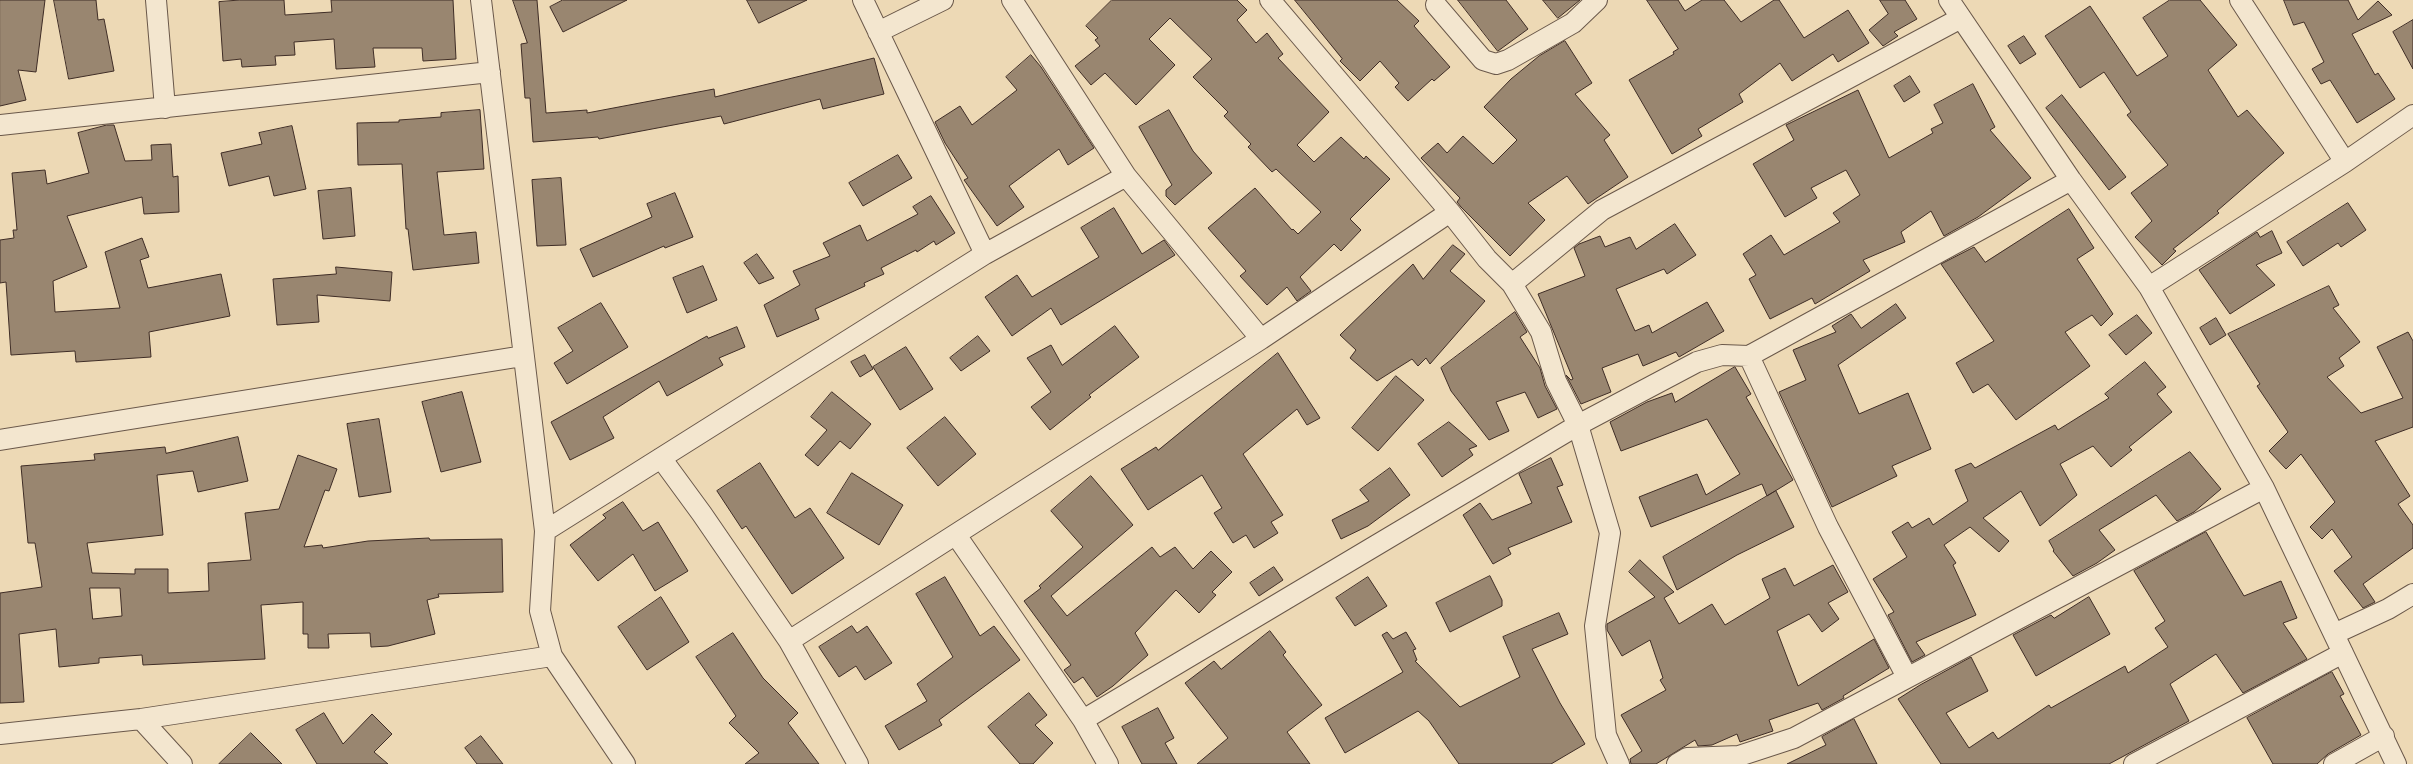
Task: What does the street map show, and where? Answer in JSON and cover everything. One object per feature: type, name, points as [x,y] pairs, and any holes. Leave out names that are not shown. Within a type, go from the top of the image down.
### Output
[{"type":"street","points":[[156,0],[165,108]]},
{"type":"street","points":[[481,0],[545,531],[540,611],[552,656],[625,764]]},
{"type":"street","points":[[863,0],[985,254]]},
{"type":"street","points":[[878,32],[943,0]]},
{"type":"street","points":[[1012,0],[1126,176],[1260,340]]},
{"type":"street","points":[[1270,0],[1450,212],[1487,259],[1512,284],[1541,332],[1556,381],[1578,425],[1610,533],[1595,626],[1606,735],[1619,764]]},
{"type":"street","points":[[1436,5],[1484,60],[1496,64],[1508,60],[1573,23],[1597,0]]},
{"type":"street","points":[[1949,0],[2071,180],[2149,287],[2264,488],[2396,764]]},
{"type":"street","points":[[2240,0],[2345,162]]},
{"type":"street","points":[[1512,284],[1602,210],[1961,18]]},
{"type":"street","points":[[0,125],[490,72]]},
{"type":"street","points":[[2149,287],[2345,162],[2413,115]]},
{"type":"street","points":[[545,531],[985,254],[1126,176]]},
{"type":"street","points":[[1083,720],[1578,425],[1697,362],[1722,355],[1749,356],[2071,180]]},
{"type":"street","points":[[789,641],[1260,340],[1450,212]]},
{"type":"street","points":[[0,440],[523,356]]},
{"type":"street","points":[[1749,356],[1828,527],[1907,677]]},
{"type":"street","points":[[661,458],[789,641],[858,764]]},
{"type":"street","points":[[1677,764],[1687,758],[1740,756],[1794,738],[2264,488]]},
{"type":"street","points":[[956,534],[1083,720],[1108,764]]},
{"type":"street","points":[[2334,634],[2388,609],[2413,594]]},
{"type":"street","points":[[2134,764],[2343,653]]},
{"type":"street","points":[[0,734],[141,719],[552,656]]},
{"type":"street","points":[[141,719],[182,764]]},
{"type":"street","points":[[2334,764],[2384,736]]},
{"type":"building","points":[[0,0],[45,0],[36,72],[18,70],[26,100],[0,106]]},
{"type":"building","points":[[54,0],[96,0],[98,20],[104,19],[114,71],[69,79]]},
{"type":"building","points":[[284,0],[285,15],[332,12],[331,0],[453,0],[456,59],[423,61],[422,48],[373,48],[375,67],[336,69],[334,39],[294,42],[295,55],[275,56],[276,65],[242,67],[241,59],[223,61],[219,2]]},
{"type":"building","points":[[513,0],[537,0],[546,113],[587,110],[587,113],[714,89],[715,97],[874,58],[884,94],[823,109],[820,99],[724,124],[721,116],[599,139],[598,137],[533,142],[530,98],[525,98],[521,44],[527,43]]},
{"type":"building","points":[[563,0],[627,0],[563,32],[550,7]]},
{"type":"building","points":[[747,0],[807,0],[759,23]]},
{"type":"building","points":[[1112,0],[1237,0],[1247,10],[1237,20],[1256,43],[1267,33],[1283,54],[1278,58],[1329,112],[1297,145],[1314,162],[1341,137],[1364,159],[1366,156],[1390,179],[1350,219],[1361,230],[1341,251],[1334,244],[1300,277],[1311,291],[1297,301],[1287,287],[1267,305],[1240,276],[1246,271],[1208,228],[1255,188],[1292,230],[1298,234],[1321,212],[1276,169],[1272,172],[1248,147],[1251,144],[1224,116],[1228,112],[1193,77],[1212,59],[1170,18],[1149,39],[1175,65],[1136,105],[1105,73],[1091,85],[1075,66],[1100,46],[1095,40],[1098,38],[1086,26]]},
{"type":"building","points":[[1295,0],[1397,0],[1419,21],[1414,26],[1450,67],[1434,81],[1432,79],[1408,101],[1395,87],[1399,83],[1380,61],[1360,81],[1340,61],[1342,59]]},
{"type":"building","points":[[1458,0],[1506,0],[1528,29],[1498,51]]},
{"type":"building","points":[[1543,0],[1580,0],[1558,18]]},
{"type":"building","points":[[1647,0],[1678,0],[1685,11],[1702,0],[1724,0],[1741,22],[1774,0],[1779,0],[1804,38],[1848,10],[1869,43],[1838,62],[1833,54],[1792,81],[1780,63],[1739,94],[1743,102],[1698,129],[1702,136],[1672,154],[1629,80],[1674,54],[1673,52],[1678,49]]},
{"type":"building","points":[[1880,0],[1905,0],[1917,19],[1894,32],[1898,36],[1883,46],[1869,30],[1888,14]]},
{"type":"building","points":[[2170,0],[2200,0],[2237,45],[2208,70],[2238,117],[2247,110],[2284,153],[2217,211],[2219,213],[2173,249],[2176,251],[2162,265],[2135,237],[2152,221],[2131,193],[2168,165],[2127,115],[2131,112],[2104,72],[2080,88],[2045,36],[2090,6],[2137,76],[2168,56],[2143,18]]},
{"type":"building","points":[[2284,0],[2348,0],[2358,20],[2378,1],[2392,15],[2352,34],[2375,75],[2378,73],[2395,99],[2357,123],[2330,80],[2321,84],[2312,69],[2324,62],[2304,22],[2294,25]]},
{"type":"building","points":[[2413,20],[2413,69],[2393,32]]},
{"type":"building","points":[[2024,36],[2036,54],[2020,64],[2008,46]]},
{"type":"building","points":[[1565,41],[1592,83],[1575,94],[1610,135],[1604,140],[1628,177],[1588,204],[1567,176],[1528,203],[1545,220],[1510,256],[1461,207],[1457,202],[1460,198],[1421,158],[1438,143],[1447,153],[1463,136],[1493,164],[1517,140],[1484,107],[1511,79],[1539,56]]},
{"type":"building","points":[[1031,55],[1041,67],[1094,148],[1068,165],[1059,149],[1009,186],[1024,207],[997,226],[964,180],[968,178],[945,143],[935,122],[960,106],[972,125],[1017,90],[1006,77]]},
{"type":"building","points":[[1910,76],[1920,92],[1904,102],[1894,86]]},
{"type":"building","points":[[1973,84],[1995,127],[1990,130],[2031,178],[1978,217],[1944,236],[1931,211],[1901,232],[1905,242],[1863,260],[1870,271],[1815,304],[1812,298],[1770,319],[1749,279],[1756,275],[1743,254],[1771,235],[1784,255],[1840,222],[1833,213],[1860,195],[1846,170],[1811,188],[1817,198],[1785,217],[1753,164],[1794,140],[1786,125],[1858,90],[1889,158],[1933,133],[1931,129],[1943,123],[1934,105]]},
{"type":"building","points":[[2062,95],[2126,177],[2109,190],[2046,108]]},
{"type":"building","points":[[480,110],[484,169],[437,172],[444,235],[476,232],[479,263],[413,270],[408,229],[406,229],[402,164],[358,165],[357,123],[399,122],[399,120],[441,117],[441,113]]},
{"type":"building","points":[[1169,110],[1193,151],[1212,173],[1175,205],[1166,196],[1166,190],[1172,185],[1139,127]]},
{"type":"building","points":[[107,125],[114,125],[125,161],[152,160],[151,145],[171,144],[173,177],[178,176],[179,212],[144,214],[142,197],[67,216],[87,267],[53,281],[55,312],[120,308],[105,252],[142,238],[149,257],[140,260],[148,288],[221,274],[230,316],[149,332],[151,357],[76,362],[75,351],[11,355],[6,282],[0,283],[0,240],[14,238],[13,230],[17,230],[12,173],[45,170],[47,184],[89,173],[78,133]]},
{"type":"building","points":[[292,126],[306,189],[274,196],[269,176],[229,186],[221,153],[262,144],[259,133]]},
{"type":"building","points":[[898,155],[912,178],[863,206],[849,183]]},
{"type":"building","points":[[561,178],[566,245],[537,246],[532,180]]},
{"type":"building","points":[[351,188],[355,236],[323,239],[318,191]]},
{"type":"building","points":[[675,193],[693,237],[665,248],[664,246],[593,277],[580,249],[652,217],[647,204]]},
{"type":"building","points":[[931,196],[955,233],[936,245],[934,241],[917,252],[916,250],[881,268],[884,274],[864,283],[865,286],[815,309],[819,319],[777,337],[764,305],[800,285],[793,271],[830,256],[823,243],[860,225],[867,241],[918,214],[913,207]]},
{"type":"building","points":[[2348,203],[2366,230],[2341,247],[2338,243],[2303,266],[2287,242]]},
{"type":"building","points":[[1114,208],[1142,254],[1164,240],[1175,255],[1061,325],[1051,308],[1012,336],[985,297],[1017,275],[1032,297],[1099,257],[1081,228]]},
{"type":"building","points":[[2069,209],[2094,248],[2077,259],[2113,314],[2101,326],[2092,315],[2065,332],[2090,366],[2016,420],[1988,384],[1973,393],[1956,363],[1994,341],[1941,264],[1974,247],[1985,262]]},
{"type":"building","points":[[1675,224],[1696,255],[1667,274],[1664,269],[1616,289],[1635,331],[1649,325],[1652,333],[1707,302],[1724,331],[1679,357],[1676,352],[1643,366],[1638,354],[1602,368],[1611,392],[1581,404],[1566,375],[1571,380],[1573,379],[1538,294],[1585,276],[1574,248],[1579,244],[1600,236],[1605,247],[1630,237],[1636,249]]},
{"type":"building","points":[[2272,231],[2282,253],[2256,265],[2275,285],[2230,314],[2199,270],[2257,232],[2260,237]]},
{"type":"building","points":[[1453,245],[1465,254],[1450,271],[1485,301],[1430,364],[1426,358],[1418,366],[1412,359],[1377,381],[1350,358],[1356,350],[1340,335],[1413,264],[1423,279]]},
{"type":"building","points":[[757,254],[774,278],[759,284],[744,263]]},
{"type":"building","points":[[703,266],[717,300],[687,313],[673,278]]},
{"type":"building","points":[[336,267],[392,272],[390,301],[317,295],[319,322],[277,325],[273,279],[336,274]]},
{"type":"building","points":[[2329,286],[2339,305],[2333,308],[2360,342],[2339,358],[2344,366],[2327,377],[2361,413],[2403,398],[2377,347],[2408,332],[2413,341],[2413,427],[2375,441],[2410,496],[2398,504],[2413,525],[2413,548],[2363,584],[2375,602],[2363,608],[2334,571],[2352,557],[2332,529],[2322,539],[2310,527],[2335,502],[2301,454],[2286,469],[2269,451],[2288,432],[2257,386],[2260,384],[2228,334]]},
{"type":"building","points":[[601,303],[628,347],[567,384],[554,363],[573,351],[558,328]]},
{"type":"building","points":[[1896,304],[1906,318],[1838,365],[1859,414],[1908,393],[1931,449],[1892,466],[1897,476],[1832,507],[1779,392],[1806,380],[1793,350],[1836,332],[1832,326],[1851,314],[1861,328]]},
{"type":"building","points":[[1515,312],[1527,332],[1520,337],[1540,368],[1545,386],[1557,409],[1538,418],[1525,392],[1496,402],[1509,431],[1489,440],[1451,391],[1441,368]]},
{"type":"building","points":[[2137,315],[2152,333],[2126,355],[2109,335]]},
{"type":"building","points":[[2216,318],[2226,335],[2210,345],[2200,328]]},
{"type":"building","points":[[1115,326],[1139,357],[1089,395],[1091,397],[1050,430],[1031,407],[1051,392],[1027,358],[1051,345],[1062,365]]},
{"type":"building","points":[[737,327],[745,347],[719,358],[723,365],[667,396],[659,381],[603,417],[614,438],[570,460],[551,422],[707,336],[708,338]]},
{"type":"building","points":[[978,336],[990,351],[961,371],[950,358]]},
{"type":"building","points":[[906,347],[933,389],[900,410],[873,367]]},
{"type":"building","points":[[1278,353],[1320,418],[1307,425],[1297,409],[1243,454],[1283,515],[1271,522],[1278,533],[1254,548],[1246,535],[1233,543],[1214,513],[1222,508],[1202,475],[1148,510],[1121,469],[1156,447],[1158,450]]},
{"type":"building","points":[[865,355],[873,369],[860,377],[851,362]]},
{"type":"building","points":[[2145,362],[2166,387],[2157,394],[2172,412],[2129,447],[2132,450],[2111,467],[2093,446],[2060,464],[2077,495],[2040,526],[2021,491],[1983,518],[2009,541],[1999,552],[1970,527],[1944,545],[1956,563],[1953,565],[1976,615],[1916,642],[1925,655],[1912,662],[1888,615],[1894,612],[1873,579],[1907,557],[1892,532],[1908,522],[1912,528],[1929,518],[1933,525],[1968,501],[1955,470],[1971,463],[1975,468],[2055,425],[2058,430],[2109,398],[2105,394]]},
{"type":"building","points":[[1735,367],[1751,394],[1746,397],[1793,480],[1767,496],[1762,484],[1651,527],[1639,497],[1697,474],[1706,495],[1740,474],[1707,419],[1621,451],[1610,422],[1647,402],[1672,393],[1675,402]]},
{"type":"building","points":[[1396,376],[1424,400],[1378,451],[1352,428]]},
{"type":"building","points":[[462,392],[481,462],[441,472],[422,402]]},
{"type":"building","points":[[832,392],[871,424],[850,449],[840,441],[818,466],[805,455],[827,430],[811,417]]},
{"type":"building","points":[[945,417],[976,454],[938,486],[907,448]]},
{"type":"building","points":[[379,419],[391,492],[359,497],[347,424]]},
{"type":"building","points":[[1449,422],[1477,446],[1469,449],[1473,455],[1442,477],[1418,444]]},
{"type":"building","points":[[238,437],[248,481],[198,492],[193,471],[157,475],[163,535],[87,543],[92,573],[135,574],[135,569],[168,569],[168,593],[209,591],[208,563],[251,560],[245,513],[279,509],[298,455],[337,469],[329,491],[325,490],[304,547],[322,545],[323,548],[368,541],[429,538],[430,540],[502,539],[503,592],[438,594],[439,597],[427,600],[435,634],[388,646],[371,647],[370,633],[328,634],[329,648],[308,648],[308,634],[303,634],[303,602],[261,605],[265,659],[143,665],[142,655],[99,658],[99,663],[59,667],[56,629],[19,634],[24,702],[0,703],[0,593],[42,587],[35,543],[28,543],[21,466],[95,460],[94,454],[165,447],[166,453]],"holes":[[[90,588],[120,588],[122,616],[93,619]]]},
{"type":"building","points":[[2190,452],[2221,489],[2194,512],[2177,521],[2156,495],[2099,530],[2115,550],[2097,563],[2073,576],[2053,551],[2049,541]]},
{"type":"building","points":[[1551,458],[1563,485],[1557,487],[1572,522],[1508,548],[1511,554],[1493,564],[1463,515],[1480,503],[1492,520],[1532,503],[1519,474]]},
{"type":"building","points":[[760,463],[795,518],[810,508],[844,558],[792,594],[746,526],[742,529],[717,491]]},
{"type":"building","points":[[1390,468],[1410,495],[1368,526],[1341,539],[1332,520],[1369,501],[1360,490]]},
{"type":"building","points":[[852,473],[903,505],[879,545],[827,513]]},
{"type":"building","points":[[1091,476],[1133,525],[1051,596],[1067,616],[1152,547],[1160,557],[1175,547],[1193,569],[1211,551],[1232,572],[1212,592],[1216,595],[1199,613],[1176,590],[1135,633],[1148,655],[1113,686],[1097,697],[1083,677],[1074,683],[1064,670],[1071,665],[1024,601],[1041,588],[1039,586],[1083,547],[1051,511]]},
{"type":"building","points":[[1776,491],[1794,527],[1737,555],[1677,590],[1663,557]]},
{"type":"building","points":[[623,502],[643,531],[658,522],[688,571],[655,591],[633,554],[598,581],[570,545],[606,518],[603,515]]},
{"type":"building","points":[[2206,532],[2244,596],[2281,581],[2297,618],[2283,623],[2307,659],[2243,693],[2216,654],[2170,684],[2189,721],[2109,764],[1941,764],[1898,699],[1971,657],[1988,691],[1946,713],[1969,748],[1993,732],[1998,739],[2049,705],[2051,708],[2125,666],[2128,673],[2168,647],[2155,628],[2165,621],[2134,571]]},
{"type":"building","points":[[1640,560],[1674,592],[1664,598],[1679,624],[1712,604],[1725,625],[1770,598],[1762,579],[1785,568],[1794,586],[1833,565],[1848,592],[1828,603],[1839,619],[1822,632],[1809,614],[1777,631],[1798,686],[1874,639],[1889,668],[1843,696],[1844,698],[1822,710],[1818,703],[1769,720],[1773,731],[1740,742],[1737,734],[1712,745],[1698,746],[1695,740],[1656,764],[1631,764],[1630,759],[1642,751],[1621,715],[1666,690],[1660,680],[1663,678],[1650,640],[1622,656],[1607,630],[1607,624],[1655,597],[1629,572]]},
{"type":"building","points":[[1274,567],[1283,580],[1259,596],[1250,583]]},
{"type":"building","points":[[1490,576],[1502,600],[1502,606],[1450,632],[1436,603]]},
{"type":"building","points":[[945,577],[980,636],[994,626],[1020,660],[939,720],[942,725],[899,750],[885,726],[927,701],[917,684],[953,657],[916,594]]},
{"type":"building","points":[[1368,577],[1387,606],[1355,626],[1336,598]]},
{"type":"building","points":[[661,597],[689,642],[647,670],[618,627]]},
{"type":"building","points":[[2089,597],[2110,634],[2036,676],[2013,635],[2051,615],[2054,618]]},
{"type":"building","points":[[1559,613],[1568,634],[1532,649],[1560,703],[1585,744],[1551,764],[1459,764],[1429,721],[1418,711],[1345,753],[1325,718],[1403,672],[1382,635],[1387,632],[1393,639],[1406,632],[1416,649],[1413,650],[1417,660],[1415,661],[1460,707],[1520,677],[1503,637]]},
{"type":"building","points":[[852,626],[857,633],[867,626],[892,663],[865,680],[856,666],[839,677],[819,647]]},
{"type":"building","points":[[1270,631],[1286,652],[1283,655],[1322,705],[1287,732],[1310,764],[1197,764],[1228,738],[1185,683],[1214,661],[1221,669]]},
{"type":"building","points":[[733,633],[763,678],[798,713],[788,723],[819,764],[745,764],[759,753],[729,723],[736,716],[696,657]]},
{"type":"building","points":[[2332,672],[2344,694],[2340,696],[2361,735],[2328,754],[2317,764],[2273,764],[2247,718]]},
{"type":"building","points":[[1029,693],[1047,715],[1035,725],[1053,743],[1033,764],[1020,764],[988,727]]},
{"type":"building","points":[[1158,708],[1174,738],[1165,743],[1177,764],[1142,764],[1122,727]]},
{"type":"building","points":[[324,713],[343,744],[372,714],[392,734],[374,752],[388,764],[317,764],[296,730]]},
{"type":"building","points":[[1854,719],[1877,764],[1787,764],[1826,745],[1822,737]]},
{"type":"building","points":[[251,733],[282,764],[219,764]]},
{"type":"building","points":[[481,736],[503,764],[477,764],[465,748]]}]
